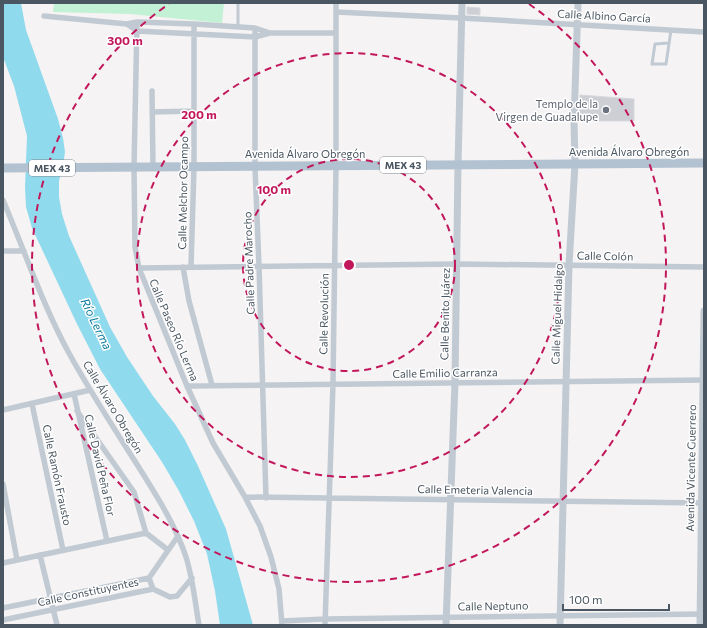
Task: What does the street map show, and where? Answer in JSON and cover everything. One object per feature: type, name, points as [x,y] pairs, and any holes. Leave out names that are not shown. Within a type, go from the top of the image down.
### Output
[{"type":"main road","name":"Avenida Álvaro Obregón","points":[[3,168],[704,163]]},
{"type":"street","name":"Calle Revolución","points":[[325,622],[332,384],[336,166],[336,3]]},
{"type":"street","name":"Calle Benito Juárez","points":[[446,625],[455,382],[462,3]]},
{"type":"street","name":"Calle Miguel Hidalgo","points":[[560,625],[569,265],[575,164],[574,121],[578,3]]},
{"type":"street","name":"Calle Albino García","points":[[336,12],[704,32]]},
{"type":"street","points":[[44,16],[127,24],[137,22],[255,28],[270,33],[335,33]]},
{"type":"street","name":"Calle Paseo Río Lerma","points":[[137,22],[134,168],[135,247],[139,268],[187,386],[213,443],[245,497],[260,526],[271,557],[278,588],[282,623]]},
{"type":"street","points":[[127,24],[137,31],[255,38],[270,33]]},
{"type":"street","name":"Calle Melchor Ocampo","points":[[191,267],[194,167],[194,24]]},
{"type":"street","name":"Calle Padre Marocho","points":[[255,28],[255,167],[260,266],[266,498]]},
{"type":"street","points":[[152,91],[153,168]]},
{"type":"street","points":[[152,112],[194,111]]},
{"type":"street","name":"Calle Álvaro Obregón","points":[[3,200],[52,320],[90,390],[161,504],[178,536],[192,578],[199,625]]},
{"type":"street","points":[[3,251],[24,251]]},
{"type":"street","name":"Calle Colón","points":[[139,268],[457,264],[704,267]]},
{"type":"street","points":[[183,267],[188,300],[212,385]]},
{"type":"street","name":"Avenida Vicente Guerrero","points":[[700,625],[702,614],[704,311]]},
{"type":"street","name":"Calle Emilio Carranza","points":[[187,386],[704,380]]},
{"type":"street","points":[[3,410],[90,390]]},
{"type":"street","name":"Calle David Peña Flor","points":[[74,394],[107,541]]},
{"type":"street","name":"Calle Ramón Frausto","points":[[32,404],[63,550]]},
{"type":"street","points":[[78,411],[134,492],[146,533],[168,550]]},
{"type":"street","points":[[3,484],[17,560]]},
{"type":"street","name":"Calle Emeteria Valencia","points":[[245,497],[703,503]]},
{"type":"street","points":[[3,563],[146,533]]},
{"type":"street","name":"Calle Constituyentes","points":[[3,608],[149,578],[178,536]]},
{"type":"street","points":[[40,555],[57,625]]},
{"type":"street","points":[[149,578],[153,589]]},
{"type":"street","name":"Calle Constituyentes","points":[[3,620],[153,589],[170,597],[177,596],[192,578]]},
{"type":"street","name":"Calle Neptuno","points":[[282,623],[447,617],[702,614]]},
{"type":"lane","points":[[238,3],[238,27]]},
{"type":"lane","points":[[668,43],[655,44],[652,64],[666,64],[671,30]]},
{"type":"green space","points":[[54,3],[224,3],[222,23],[130,14],[53,12]]},
{"type":"water","name":"Río Lerma","points":[[3,3],[21,3],[26,30],[58,119],[65,152],[59,181],[59,197],[62,214],[69,236],[110,327],[127,357],[153,396],[175,424],[198,466],[226,529],[253,625],[220,625],[215,591],[207,554],[194,521],[162,462],[100,369],[32,228],[26,207],[25,187],[27,136],[14,86],[3,57]]},
{"type":"building","points":[[467,7],[480,8],[480,15],[467,14]]},
{"type":"building","name":"Templo de la Virgen de Guadalupe","points":[[580,95],[634,99],[634,121],[579,121]]},
{"type":"place","name":"Templo de la Virgen de Guadalupe","points":[[606,110]]}]
